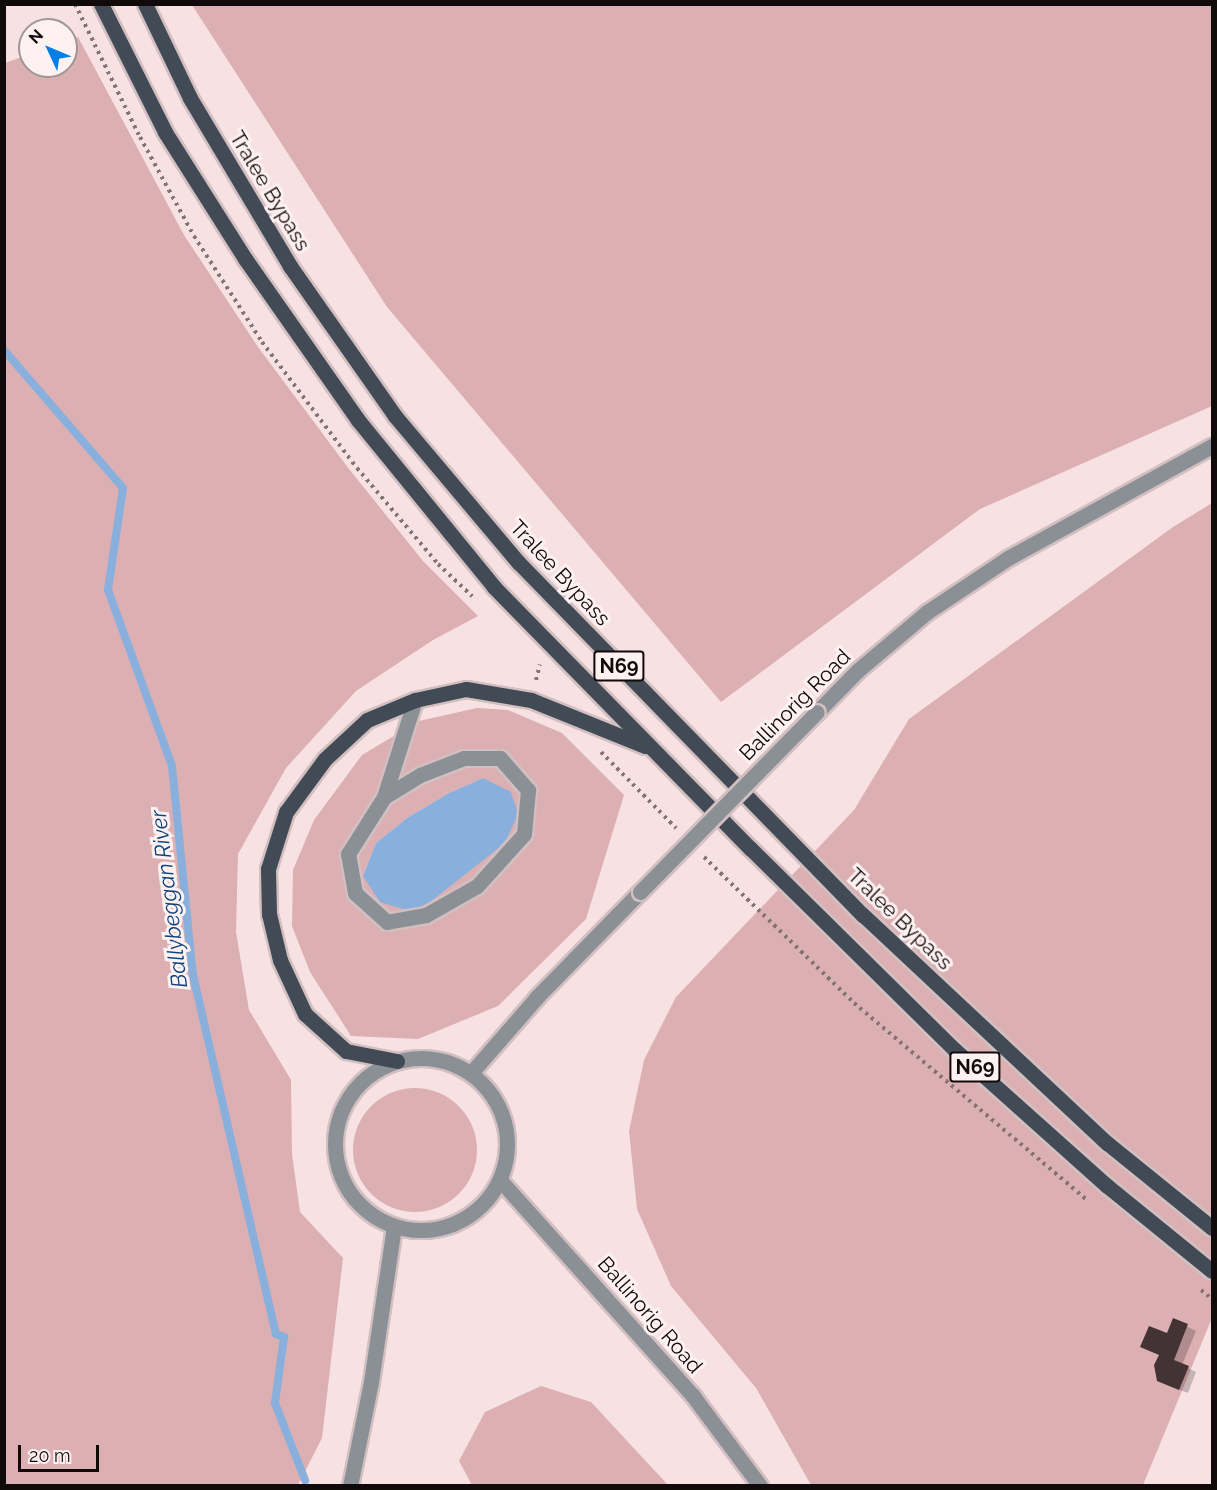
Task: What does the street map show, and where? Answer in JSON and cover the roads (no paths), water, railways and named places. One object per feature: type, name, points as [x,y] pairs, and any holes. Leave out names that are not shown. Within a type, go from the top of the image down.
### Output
[{"type":"main road","name":"N69","points":[[101,4],[165,132],[246,260],[358,420],[494,587],[651,749],[955,1050],[1106,1185],[1212,1271]]},
{"type":"main road","name":"Tralee Bypass","points":[[145,4],[190,98],[290,266],[395,416],[519,563],[863,915],[1107,1143],[1212,1228]]},
{"type":"main road","points":[[397,1061],[346,1051],[305,1014],[277,948],[269,914],[268,869],[286,812],[325,759],[367,720],[415,700],[466,689],[531,700],[651,749]]},
{"type":"street","name":"Ballinorig Road","points":[[471,1073],[537,997],[817,712],[858,671],[927,612],[1008,558],[1212,446]]},
{"type":"street","points":[[384,797],[420,775],[464,758],[500,758],[528,790],[524,834],[477,885],[426,915],[387,922],[356,893],[348,854],[384,797],[415,700]]},
{"type":"street","points":[[423,1057],[448,1062],[471,1073],[488,1090],[501,1110],[507,1133],[507,1157],[500,1180],[486,1201],[473,1212],[444,1228],[419,1231],[394,1227],[369,1214],[350,1195],[338,1170],[334,1143],[339,1116],[352,1091],[372,1072],[397,1061],[423,1057]]},
{"type":"street","name":"Ballinorig Road","points":[[500,1180],[693,1396],[760,1485]]},
{"type":"street","points":[[350,1485],[371,1382],[394,1227]]},
{"type":"water","points":[[483,778],[511,792],[518,814],[505,843],[416,913],[380,902],[363,876],[376,843],[407,818],[449,793]]},
{"type":"waterway","name":"Ballybeggan River","points":[[4,350],[123,488],[108,590],[172,766],[193,975],[276,1334],[284,1337],[275,1403],[305,1480]]}]
